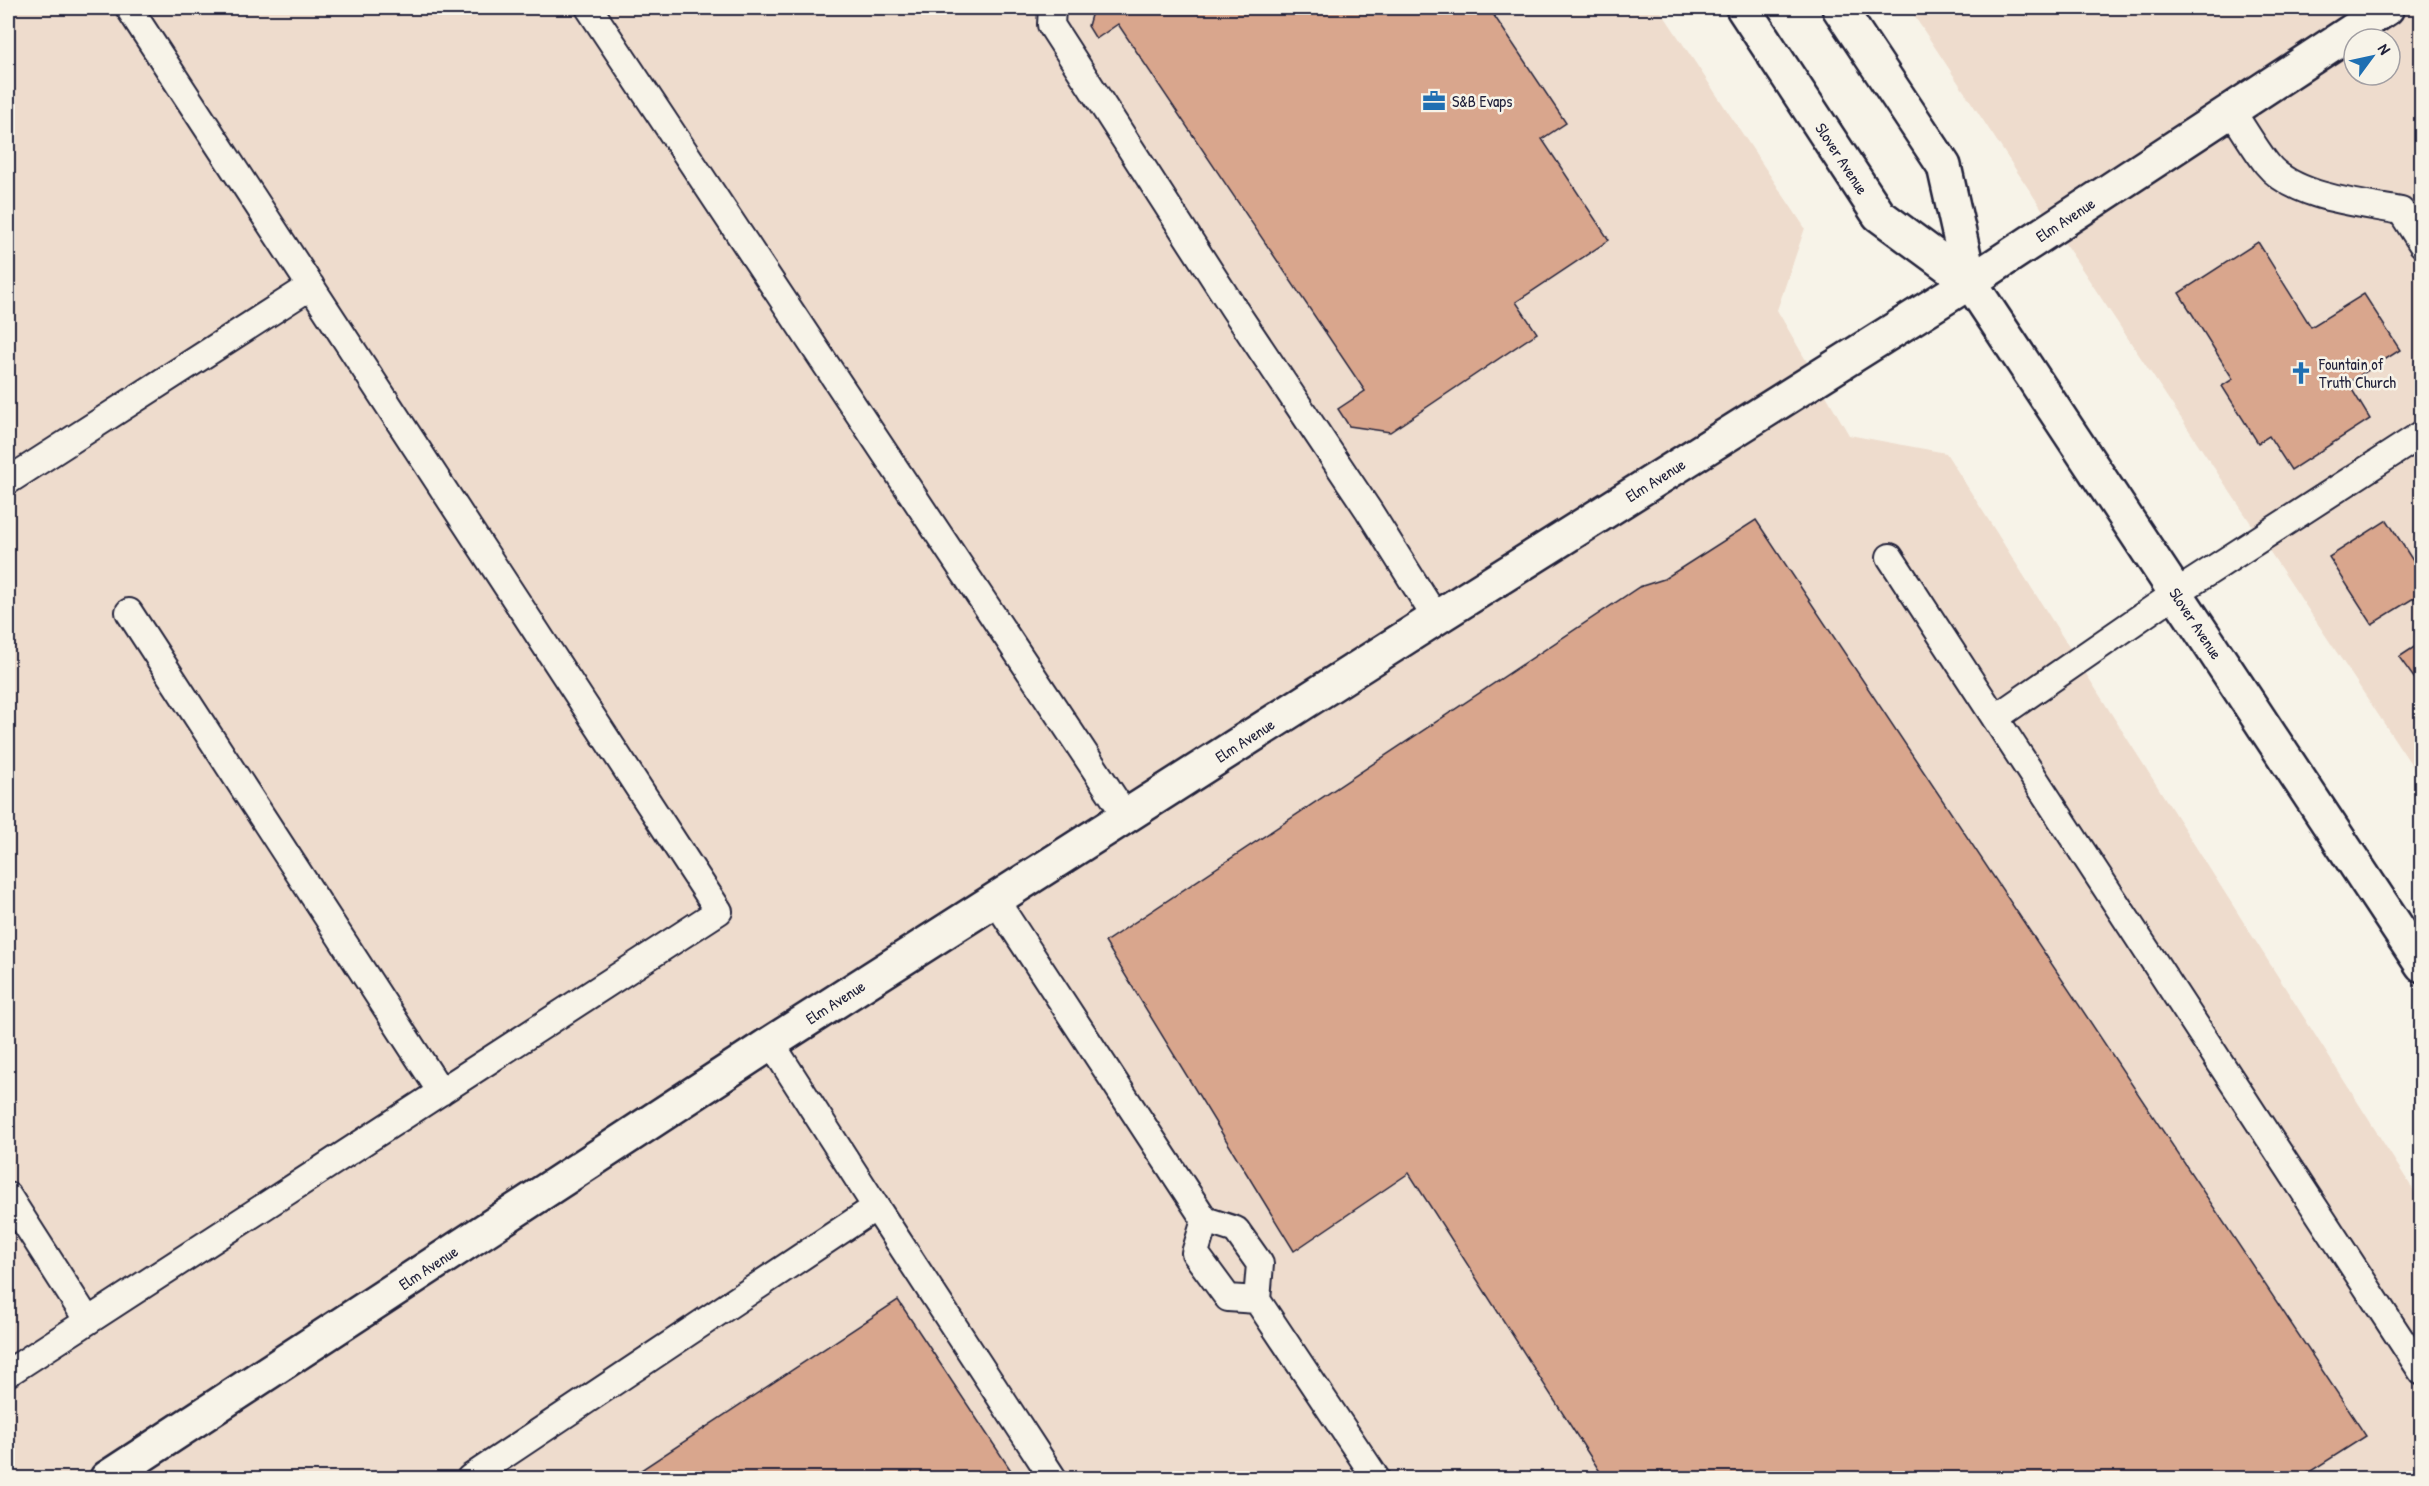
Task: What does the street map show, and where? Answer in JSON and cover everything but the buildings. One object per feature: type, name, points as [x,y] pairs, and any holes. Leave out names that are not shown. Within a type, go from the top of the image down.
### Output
[{"type":"street","name":"Slover Avenue","points":[[1743,8],[1879,215],[1970,282],[2421,965]]},
{"type":"street","name":"Slover Avenue","points":[[1839,8],[1944,166],[1970,282]]},
{"type":"street","name":"Elm Avenue","points":[[107,1479],[771,1043],[1436,618],[1970,282],[2386,8]]},
{"type":"lane","points":[[8,1373],[719,911],[129,8]]},
{"type":"lane","points":[[589,8],[1126,816]]},
{"type":"lane","points":[[1052,8],[1051,25],[1234,309],[1369,511],[1436,618]]},
{"type":"lane","points":[[2231,110],[2268,166],[2287,180],[2321,196],[2401,211],[2421,244]]},
{"type":"lane","points":[[8,481],[311,286]]},
{"type":"lane","points":[[1995,718],[2176,593],[2421,434]]},
{"type":"lane","points":[[1890,557],[2421,1372]]},
{"type":"lane","points":[[129,612],[441,1092]]},
{"type":"lane","points":[[996,901],[1205,1220],[1236,1230],[1260,1264],[1257,1300],[1376,1479]]},
{"type":"lane","points":[[771,1043],[1053,1479]]},
{"type":"lane","points":[[8,1196],[88,1321]]},
{"type":"lane","points":[[470,1479],[876,1207]]},
{"type":"lane","points":[[1205,1220],[1195,1253],[1228,1298],[1257,1300]]},
{"type":"shaded area","points":[[8,8],[1659,8],[1805,228],[1777,310],[1849,435],[1946,453],[2421,1202],[2421,1478],[8,1478]]},
{"type":"shaded area","points":[[1909,8],[2421,8],[2421,779],[2008,158]]},
{"type":"place","name":"S&B Evaps","points":[[1434,101]]},
{"type":"place","name":"Fountain of Truth Church","points":[[2301,373]]}]
